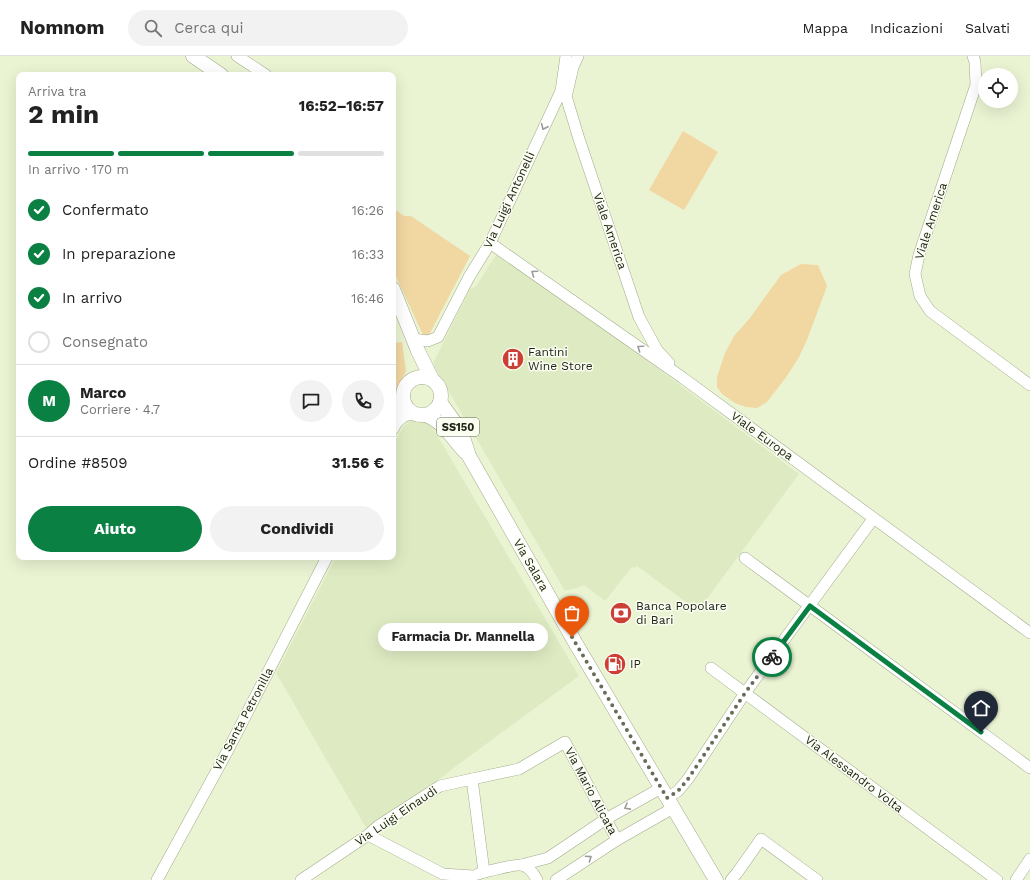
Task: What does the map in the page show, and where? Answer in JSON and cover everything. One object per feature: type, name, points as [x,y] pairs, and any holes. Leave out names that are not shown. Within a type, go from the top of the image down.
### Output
[{"type":"main road","points":[[193,56],[217,72]]},
{"type":"main road","points":[[396,297],[415,345],[432,379],[440,389],[440,402],[437,408],[432,412],[420,414],[408,409],[404,404],[402,397],[405,386],[413,378],[416,370],[415,345]]},
{"type":"main road","points":[[413,378],[419,376],[432,379]]},
{"type":"main road","name":"Via Salara","points":[[440,402],[461,432],[469,456],[576,644],[716,880]]},
{"type":"main road","name":"Via Salara","points":[[420,414],[435,418],[469,456]]},
{"type":"street","points":[[237,56],[261,72]]},
{"type":"street","name":"Via Luigi Antonelli","points":[[415,345],[438,337],[469,277],[490,243],[563,94],[566,56]]},
{"type":"street","points":[[563,94],[578,56]]},
{"type":"street","name":"Viale America","points":[[973,56],[975,62],[976,85],[919,255],[915,274],[920,296],[930,311],[1030,385]]},
{"type":"street","name":"Viale America","points":[[563,94],[639,317],[657,350],[683,378]]},
{"type":"street","name":"Viale Europa","points":[[490,243],[683,378],[1030,633]]},
{"type":"street","points":[[396,422],[402,397]]},
{"type":"street","points":[[396,425],[403,418],[420,414]]},
{"type":"street","points":[[556,880],[617,840],[667,798],[678,791],[688,779],[745,693],[873,519]]},
{"type":"street","points":[[745,558],[1030,768]]},
{"type":"street","name":"Via Santa Petronilla","points":[[157,880],[228,750],[325,560]]},
{"type":"street","points":[[1015,622],[1030,623]]},
{"type":"street","name":"Via Alessandro Volta","points":[[711,668],[997,880]]},
{"type":"street","name":"Via Luigi Einaudi","points":[[301,880],[368,835],[378,826],[440,786],[518,769],[565,742]]},
{"type":"street","name":"Via Mario Alicata","points":[[565,742],[617,840]]},
{"type":"street","points":[[472,779],[484,872]]},
{"type":"street","points":[[368,835],[443,874],[471,878],[484,872],[548,858],[606,819],[667,798]]},
{"type":"street","points":[[731,880],[761,839],[817,880]]},
{"type":"street","points":[[1016,880],[1030,859]]},
{"type":"street","points":[[521,865],[530,870],[537,880]]},
{"type":"shaded area","points":[[683,131],[718,152],[684,210],[649,190]]},
{"type":"shaded area","points":[[396,210],[404,216],[411,216],[470,256],[429,335],[424,337],[396,276]]},
{"type":"shaded area","points":[[496,255],[503,257],[633,350],[799,474],[698,611],[637,566],[634,568],[632,567],[605,601],[584,585],[565,591],[434,366],[434,361],[470,289],[476,286]]},
{"type":"shaded area","points":[[801,264],[818,265],[827,286],[807,340],[799,357],[787,376],[767,402],[757,408],[746,407],[735,403],[722,394],[717,387],[717,377],[725,353],[734,336],[750,318],[781,275]]},
{"type":"shaded area","points":[[402,342],[406,371],[396,394],[396,343]]},
{"type":"shaded area","points":[[413,419],[423,419],[431,425],[579,676],[459,764],[369,833],[276,673],[334,560],[396,560],[396,440],[404,426]]},
{"type":"way so far","points":[[572,637],[667,798],[678,791],[688,779],[745,693],[772,657]]},
{"type":"place","name":"Fantini Wine Store","points":[[513,359]]},
{"type":"place","name":"Banca Popolare di Bari","points":[[621,613]]},
{"type":"place","name":"Farmacia Dr. Mannella","points":[[572,637]]},
{"type":"place","name":"IP","points":[[615,664]]},
{"type":"route","points":[[772,657],[810,606],[981,732]]}]
